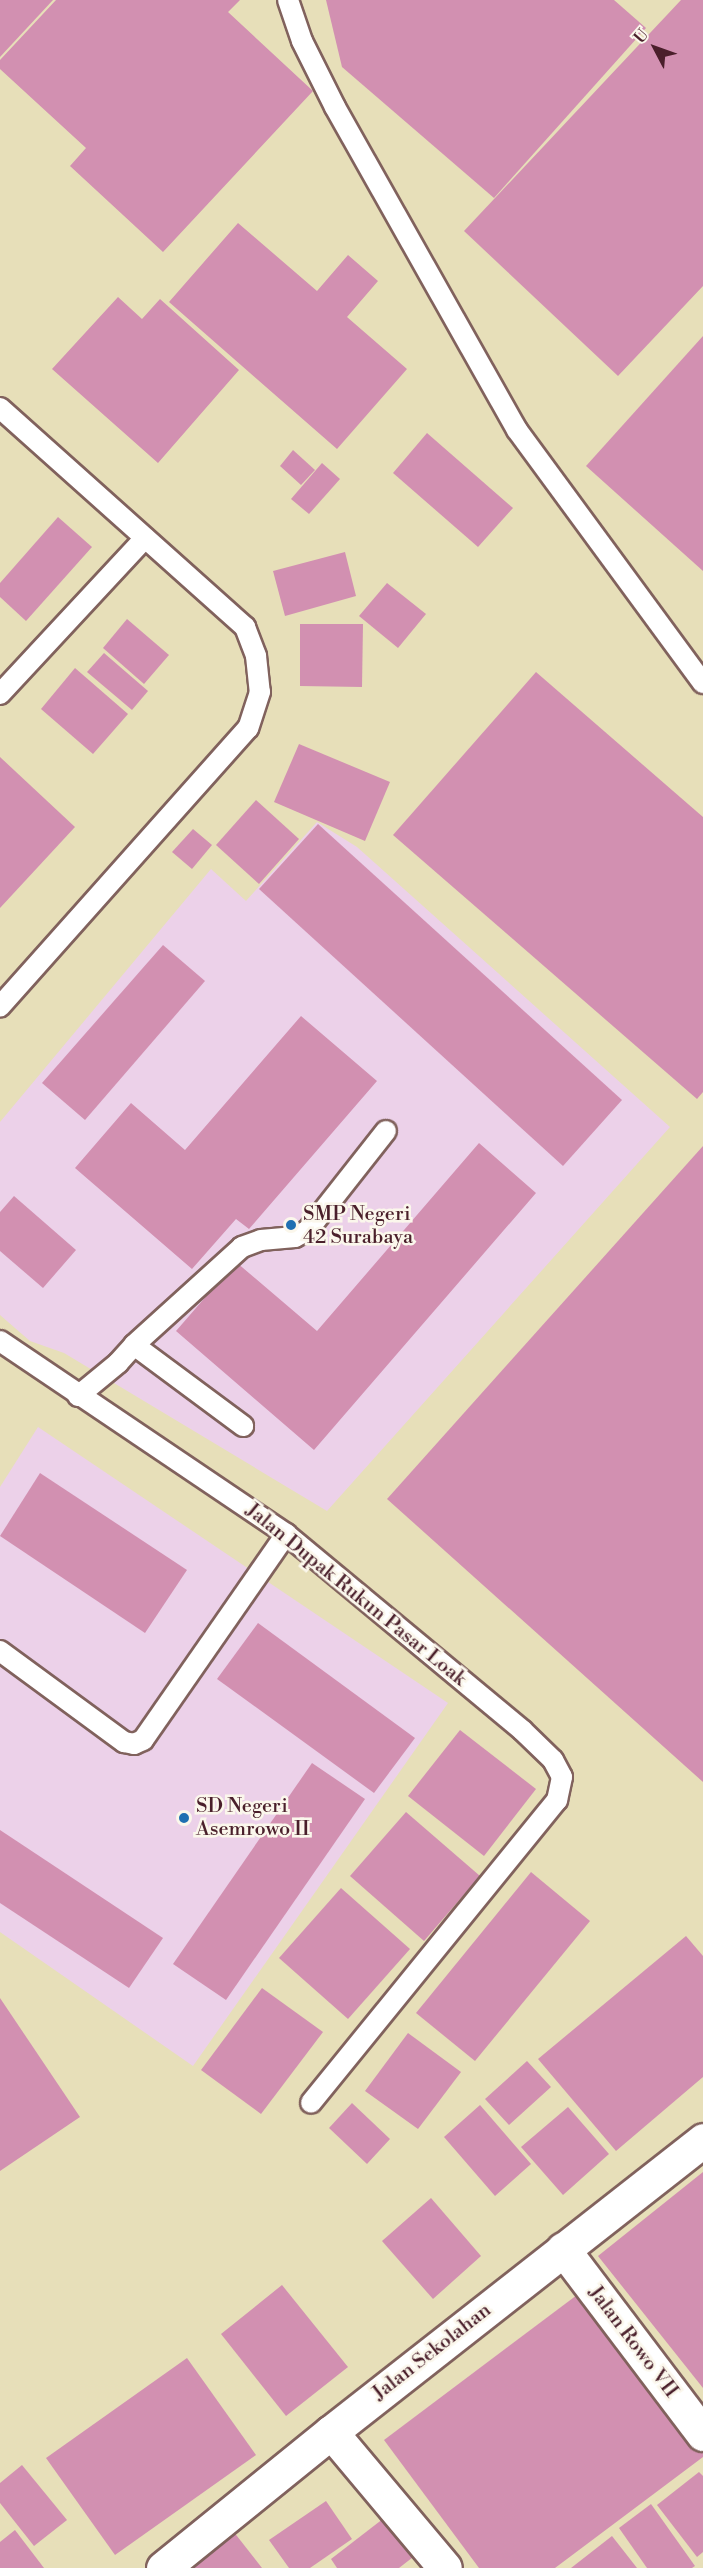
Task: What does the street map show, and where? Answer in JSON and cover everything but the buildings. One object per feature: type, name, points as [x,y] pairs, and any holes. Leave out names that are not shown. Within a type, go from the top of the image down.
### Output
[{"type":"street","name":"Jalan Sekolahan","points":[[163,2568],[331,2432],[703,2140]]},
{"type":"street","name":"Jalan Rowo VII","points":[[563,2249],[703,2434]]},
{"type":"street","points":[[331,2432],[446,2568]]},
{"type":"lane","points":[[288,0],[302,41],[335,107],[518,430],[703,683]]},
{"type":"lane","points":[[0,408],[245,627],[256,656],[260,692],[248,728],[0,1006]]},
{"type":"lane","points":[[0,694],[145,538]]},
{"type":"lane","points":[[78,1396],[118,1364],[134,1345],[242,1247],[261,1240],[295,1237],[308,1230],[387,1131]]},
{"type":"lane","name":"Jalan Dupak Rukun Pasar Loak","points":[[0,1341],[78,1396],[201,1475],[286,1534],[522,1730],[553,1760],[562,1778],[557,1800],[311,2103]]},
{"type":"lane","points":[[134,1345],[243,1426]]},
{"type":"lane","points":[[0,1651],[124,1742],[134,1744],[143,1740],[286,1534]]},
{"type":"shaded area","name":"SMP Negeri 42 Surabaya","points":[[317,822],[357,847],[670,1127],[327,1511],[64,1353],[30,1341],[0,1315],[0,1122],[211,869],[246,901]]},
{"type":"shaded area","name":"SD Negeri Asemrowo II","points":[[38,1427],[448,1703],[193,2066],[0,1932],[0,1487]]},
{"type":"place","name":"SMP Negeri 42 Surabaya","points":[[291,1225]]},
{"type":"place","name":"SD Negeri Asemrowo II","points":[[184,1818]]}]
